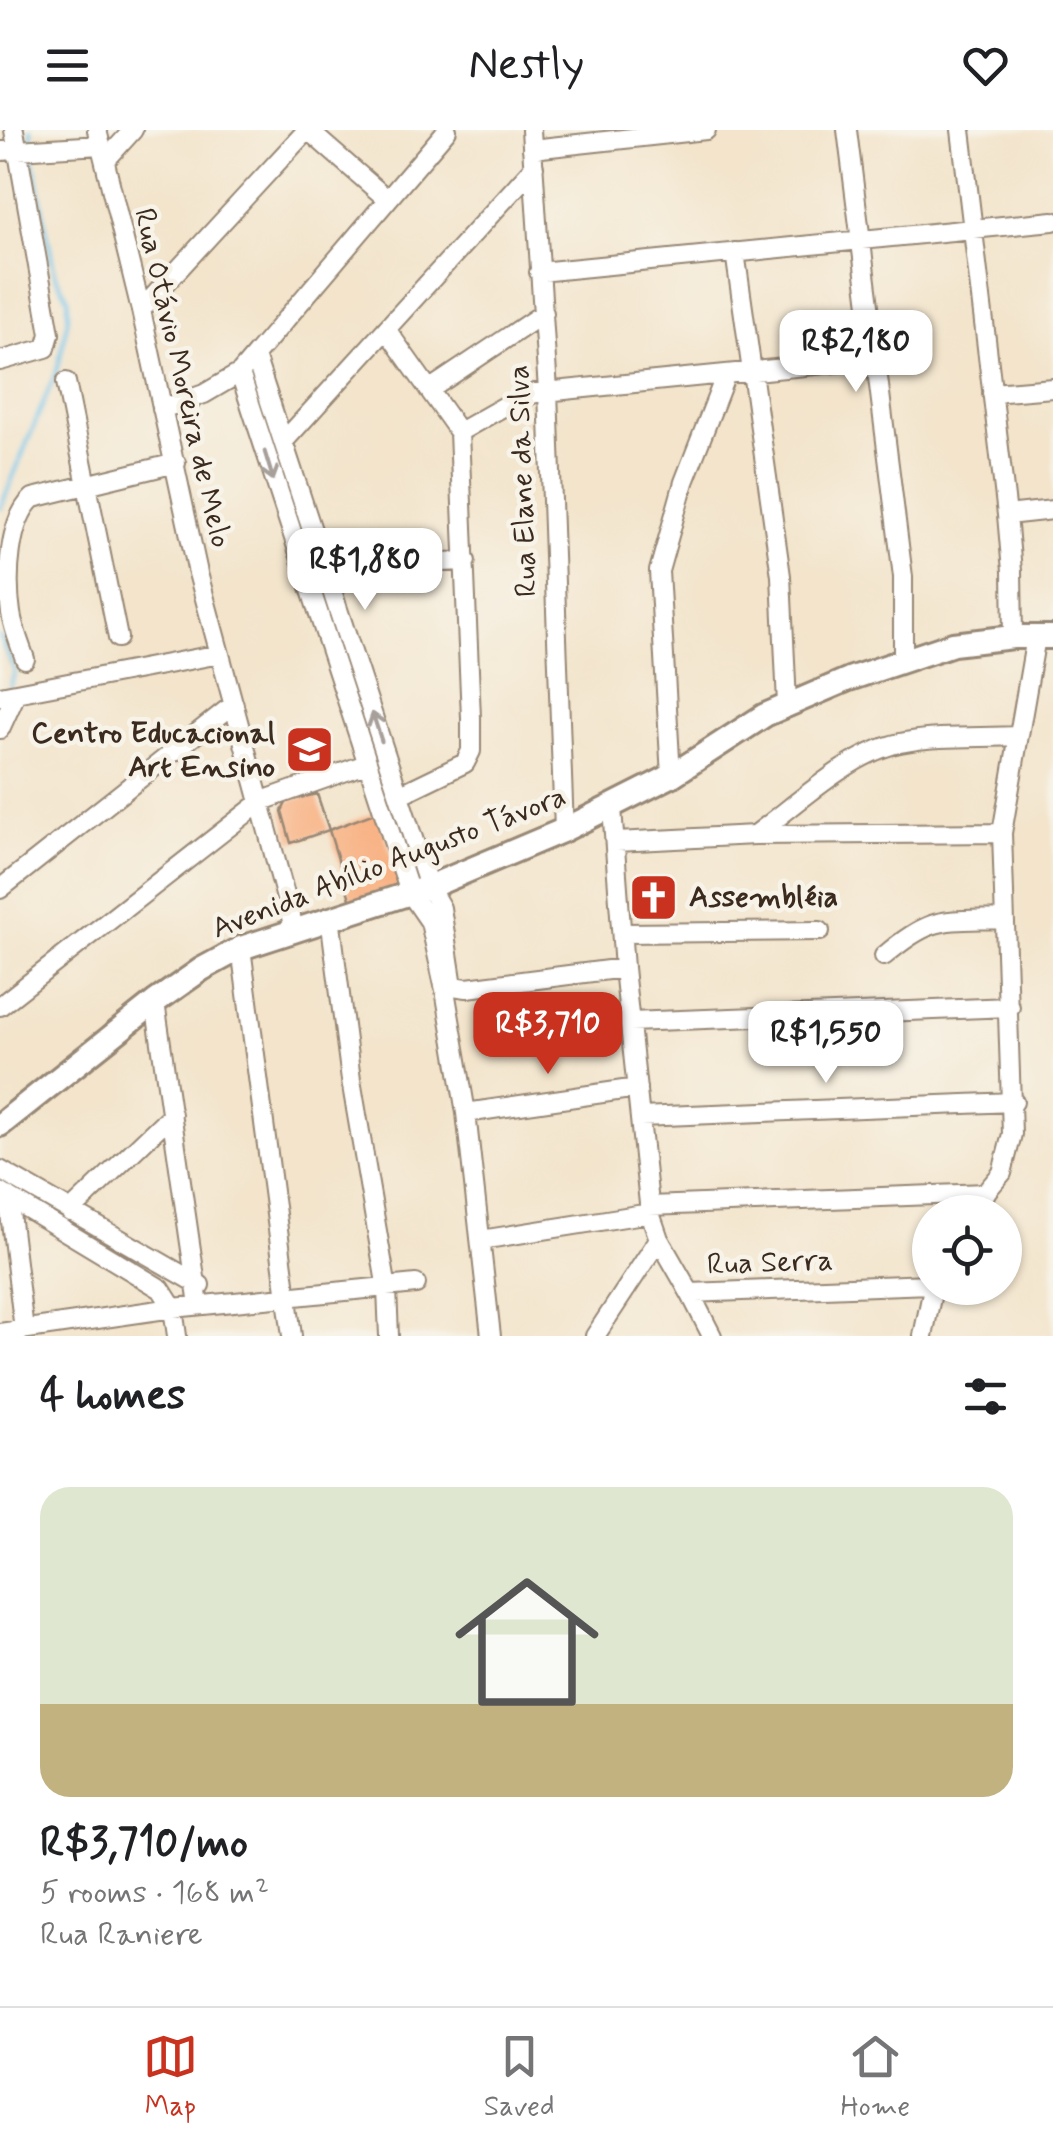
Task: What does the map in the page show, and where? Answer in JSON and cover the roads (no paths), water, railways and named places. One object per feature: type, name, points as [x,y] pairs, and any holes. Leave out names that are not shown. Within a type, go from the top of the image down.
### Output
[{"type":"main road","name":"Avenida Abílio Augusto Távora","points":[[0,1125],[155,1002],[240,948],[419,890],[564,830],[671,776],[787,704],[902,658],[953,644],[1034,637]]},
{"type":"street","points":[[0,362],[40,352],[46,348],[50,334],[14,150],[14,130]]},
{"type":"street","points":[[14,150],[101,145],[133,130]]},
{"type":"street","points":[[141,310],[307,130],[387,199]]},
{"type":"street","points":[[162,408],[204,394],[240,373],[447,130]]},
{"type":"street","points":[[285,440],[386,329],[532,149],[706,130]]},
{"type":"street","points":[[847,130],[903,576],[902,658]]},
{"type":"street","points":[[481,1240],[649,1209],[986,1193],[1007,1163],[1014,1102],[1002,833],[1034,637],[1012,571],[961,130]]},
{"type":"street","name":"Rua Otávio Moreira de Melo","points":[[101,145],[198,573],[294,928]]},
{"type":"street","name":"Rua Elane da Silva","points":[[532,149],[548,391],[564,830]]},
{"type":"street","points":[[539,272],[1053,221]]},
{"type":"street","points":[[735,252],[781,576],[787,704]]},
{"type":"street","points":[[429,390],[544,313]]},
{"type":"street","points":[[374,788],[397,788],[454,770],[465,762],[471,750],[460,432],[386,329]]},
{"type":"street","points":[[255,356],[397,788],[419,890],[442,908],[452,982],[456,988],[467,988],[624,968]]},
{"type":"street","points":[[460,432],[522,397],[548,391],[875,359]]},
{"type":"street","points":[[240,373],[374,788],[432,928],[466,1113],[491,1336]]},
{"type":"street","points":[[671,776],[659,571],[684,482],[726,374]]},
{"type":"street","points":[[66,382],[118,638]]},
{"type":"street","points":[[992,394],[1053,388]]},
{"type":"street","points":[[25,659],[10,612],[14,526],[23,506],[33,498],[176,463]]},
{"type":"street","points":[[1007,515],[1053,510]]},
{"type":"street","points":[[302,570],[325,564],[466,562]]},
{"type":"street","points":[[0,729],[9,695],[220,654]]},
{"type":"street","points":[[0,889],[234,704]]},
{"type":"street","points":[[755,835],[841,771],[887,746],[911,741],[1018,736]]},
{"type":"street","points":[[0,1006],[262,801],[366,764]]},
{"type":"street","name":"Rua Serra","points":[[612,808],[649,1209],[658,1239],[690,1293],[912,1287]]},
{"type":"street","points":[[616,842],[755,835],[1002,833]]},
{"type":"street","points":[[330,917],[386,1289],[389,1336]]},
{"type":"street","points":[[884,956],[913,931],[932,922],[1003,919]]},
{"type":"street","points":[[622,933],[820,931]]},
{"type":"street","points":[[240,948],[292,1336]]},
{"type":"street","points":[[155,1002],[199,1306]]},
{"type":"street","points":[[630,1022],[1010,1008]]},
{"type":"street","points":[[466,1113],[637,1088]]},
{"type":"street","points":[[640,1118],[1014,1102]]},
{"type":"street","points":[[70,1212],[172,1114]]},
{"type":"street","points":[[0,1170],[230,1303]]},
{"type":"street","points":[[4,1194],[160,1289],[174,1308],[177,1336]]},
{"type":"street","points":[[4,1194],[24,1330]]},
{"type":"street","points":[[595,1336],[658,1239]]},
{"type":"street","points":[[0,1334],[174,1308],[416,1284]]},
{"type":"street","points":[[690,1293],[712,1336]]},
{"type":"street","points":[[923,1336],[928,1305]]},
{"type":"waterway","points":[[31,130],[32,142]]},
{"type":"waterway","points":[[0,509],[58,367],[68,318],[68,298],[55,275],[33,157]]},
{"type":"waterway","points":[[0,637],[15,672],[10,686]]},
{"type":"waterway","points":[[86,1230],[141,1265]]},
{"type":"place","name":"Centro Educacional Art Ensino","points":[[310,750]]},
{"type":"place","name":"Assembléia","points":[[654,897]]}]
